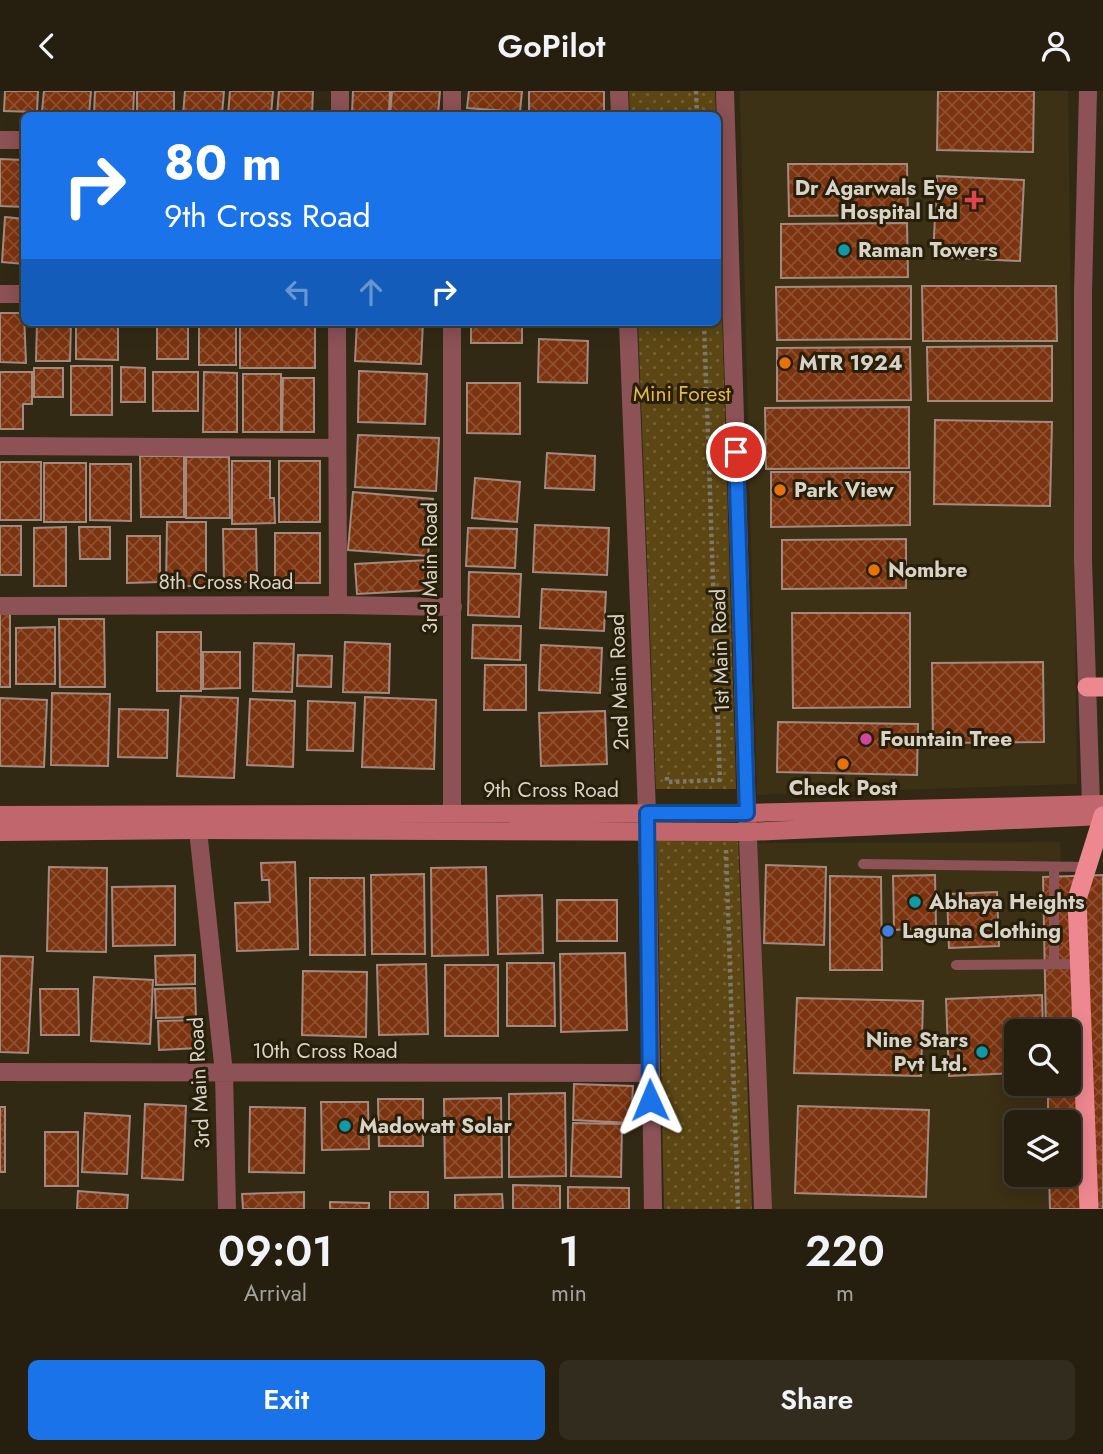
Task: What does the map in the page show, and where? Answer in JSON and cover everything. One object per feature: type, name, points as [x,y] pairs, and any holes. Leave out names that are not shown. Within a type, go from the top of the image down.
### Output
[{"type":"highway","points":[[1089,1209],[1077,899],[1100,811]]},
{"type":"main road","name":"9th Cross Road","points":[[0,815],[1100,811]]},
{"type":"main road","name":"9th Cross Road","points":[[0,832],[748,832],[1100,811]]},
{"type":"street","points":[[340,91],[340,112]]},
{"type":"street","points":[[452,91],[452,112]]},
{"type":"street","points":[[619,91],[620,112]]},
{"type":"street","name":"1st Main Road","points":[[725,91],[747,813],[763,1209]]},
{"type":"street","points":[[1088,91],[1083,292],[1083,561],[1095,687],[1100,811]]},
{"type":"street","points":[[0,140],[21,140]]},
{"type":"street","points":[[0,295],[21,294]]},
{"type":"street","points":[[337,326],[338,605]]},
{"type":"street","name":"3rd Main Road","points":[[452,326],[452,813]]},
{"type":"street","name":"2nd Main Road","points":[[628,326],[647,813],[653,1209]]},
{"type":"street","points":[[0,446],[337,448]]},
{"type":"street","name":"8th Cross Road","points":[[0,606],[453,607]]},
{"type":"street","name":"3rd Main Road","points":[[198,830],[224,1073],[226,1209]]},
{"type":"street","name":"10th Cross Road","points":[[0,1072],[649,1073]]},
{"type":"lane","points":[[863,865],[1087,867]]},
{"type":"lane","points":[[1054,868],[1054,964]]},
{"type":"lane","points":[[956,965],[1079,964]]},
{"type":"path","points":[[696,91],[697,112]]},
{"type":"path","points":[[667,768],[667,782],[720,780],[704,326]]},
{"type":"path","points":[[726,845],[738,1209]]},
{"type":"shaded area","points":[[740,91],[1068,91],[1077,784],[757,795]]},
{"type":"shaded area","points":[[1060,842],[1067,1019],[1004,1019],[1004,1096],[1070,1096],[1070,1110],[1004,1110],[1004,1187],[1074,1187],[1075,1209],[770,1209],[756,843]]},
{"type":"green space","points":[[629,91],[715,91],[716,112],[630,112]]},
{"type":"green space","name":"Mini Forest","points":[[721,281],[736,789],[656,789],[638,326],[721,326]]},
{"type":"green space","points":[[657,838],[738,838],[752,1209],[664,1209]]},
{"type":"building","points":[[5,91],[38,91],[37,112],[4,111]]},
{"type":"building","points":[[44,91],[91,91],[89,112],[42,111]]},
{"type":"building","points":[[95,91],[134,91],[133,112],[94,112]]},
{"type":"building","points":[[137,91],[174,91],[174,112],[137,112]]},
{"type":"building","points":[[185,91],[224,91],[222,112],[183,112]]},
{"type":"building","points":[[230,91],[273,91],[271,112],[228,112]]},
{"type":"building","points":[[279,91],[313,91],[312,112],[277,112]]},
{"type":"building","points":[[353,91],[390,91],[389,112],[352,112]]},
{"type":"building","points":[[392,91],[440,91],[438,112],[390,112]]},
{"type":"building","points":[[469,91],[522,91],[520,112],[467,108]]},
{"type":"building","points":[[529,91],[604,91],[604,112],[529,112]]},
{"type":"building","points":[[938,91],[1034,91],[1033,152],[937,150]]},
{"type":"building","points":[[0,159],[21,160],[21,207],[0,206]]},
{"type":"building","points":[[788,164],[907,164],[908,215],[789,216]]},
{"type":"building","points":[[937,176],[1024,180],[1020,261],[933,257]]},
{"type":"building","points":[[5,217],[21,219],[21,264],[2,262]]},
{"type":"building","name":"Raman Towers","points":[[907,223],[908,277],[781,278],[781,224]]},
{"type":"building","points":[[911,286],[911,339],[777,340],[776,287]]},
{"type":"building","points":[[922,286],[1056,286],[1057,341],[923,341]]},
{"type":"building","points":[[0,313],[21,313],[21,326],[25,326],[26,363],[0,362]]},
{"type":"building","points":[[37,326],[71,326],[70,361],[36,361]]},
{"type":"building","points":[[76,326],[118,326],[118,360],[76,359]]},
{"type":"building","points":[[157,326],[188,326],[188,359],[157,359]]},
{"type":"building","points":[[199,326],[236,326],[236,365],[199,365]]},
{"type":"building","points":[[240,326],[315,326],[315,368],[240,368]]},
{"type":"building","points":[[357,326],[423,326],[421,364],[355,361]]},
{"type":"building","points":[[471,326],[522,326],[522,343],[471,343]]},
{"type":"building","points":[[539,339],[588,341],[587,383],[538,382]]},
{"type":"building","points":[[1052,346],[1052,401],[928,401],[927,347]]},
{"type":"building","points":[[910,347],[911,400],[777,401],[777,348]]},
{"type":"building","points":[[71,366],[112,366],[112,415],[71,415]]},
{"type":"building","points":[[121,367],[145,368],[145,402],[121,402]]},
{"type":"building","points":[[34,368],[63,368],[63,397],[34,397]]},
{"type":"building","points":[[359,371],[427,374],[425,424],[358,422]]},
{"type":"building","points":[[0,372],[32,372],[32,404],[23,404],[23,429],[0,429]]},
{"type":"building","points":[[153,372],[198,372],[198,411],[153,411]]},
{"type":"building","points":[[204,372],[237,373],[237,432],[203,432]]},
{"type":"building","points":[[243,374],[281,374],[281,432],[243,432]]},
{"type":"building","points":[[283,378],[314,378],[314,432],[282,432]]},
{"type":"building","points":[[467,383],[520,383],[520,434],[467,433]]},
{"type":"building","points":[[909,407],[909,468],[766,469],[765,408]]},
{"type":"building","points":[[935,420],[1052,422],[1050,506],[934,504]]},
{"type":"building","points":[[358,435],[439,438],[436,491],[355,487]]},
{"type":"building","points":[[547,453],[595,456],[594,490],[545,488]]},
{"type":"building","points":[[140,456],[184,456],[184,517],[141,517]]},
{"type":"building","points":[[186,457],[229,457],[230,518],[186,518]]},
{"type":"building","points":[[232,461],[270,461],[270,498],[274,498],[275,523],[232,524]]},
{"type":"building","points":[[279,461],[320,461],[320,522],[279,522]]},
{"type":"building","points":[[0,462],[41,462],[41,520],[0,520]]},
{"type":"building","points":[[44,463],[86,463],[86,522],[44,522]]},
{"type":"building","points":[[90,464],[131,464],[131,521],[90,520]]},
{"type":"building","points":[[771,472],[910,472],[910,525],[771,527]]},
{"type":"building","points":[[475,478],[520,482],[517,522],[472,518]]},
{"type":"building","points":[[353,492],[433,499],[428,556],[348,550]]},
{"type":"building","points":[[167,522],[206,522],[206,586],[166,586]]},
{"type":"building","points":[[535,525],[609,528],[607,575],[533,572]]},
{"type":"building","points":[[0,526],[21,526],[21,575],[0,575]]},
{"type":"building","points":[[66,527],[66,586],[34,586],[34,528]]},
{"type":"building","points":[[79,527],[110,527],[110,559],[80,559]]},
{"type":"building","points":[[468,528],[517,529],[515,568],[466,566]]},
{"type":"building","points":[[223,529],[256,529],[257,582],[224,582]]},
{"type":"building","points":[[275,533],[320,533],[320,583],[275,583]]},
{"type":"building","points":[[127,536],[160,536],[160,582],[127,583]]},
{"type":"building","points":[[906,539],[906,588],[782,589],[782,540]]},
{"type":"building","points":[[428,560],[429,590],[357,594],[355,564]]},
{"type":"building","points":[[469,572],[521,574],[519,617],[468,615]]},
{"type":"building","points":[[542,589],[606,592],[604,631],[540,628]]},
{"type":"building","points":[[0,611],[10,611],[10,687],[0,687]]},
{"type":"building","points":[[792,613],[910,613],[910,707],[793,708]]},
{"type":"building","points":[[59,619],[104,619],[105,687],[60,687]]},
{"type":"building","points":[[473,625],[521,626],[520,660],[472,658]]},
{"type":"building","points":[[55,627],[55,684],[16,684],[16,628]]},
{"type":"building","points":[[157,632],[201,632],[201,691],[157,691]]},
{"type":"building","points":[[345,642],[390,644],[389,693],[343,692]]},
{"type":"building","points":[[254,643],[294,644],[292,692],[253,691]]},
{"type":"building","points":[[541,645],[602,648],[600,693],[539,690]]},
{"type":"building","points":[[203,652],[240,652],[240,688],[203,689]]},
{"type":"building","points":[[298,655],[332,656],[331,687],[297,686]]},
{"type":"building","points":[[1043,662],[1044,742],[933,743],[932,663]]},
{"type":"building","points":[[485,665],[526,665],[526,710],[484,710]]},
{"type":"building","points":[[52,693],[110,694],[108,766],[51,765]]},
{"type":"building","points":[[181,696],[238,698],[234,778],[177,776]]},
{"type":"building","points":[[365,697],[436,700],[434,769],[362,767]]},
{"type":"building","points":[[0,698],[47,700],[44,767],[0,766]]},
{"type":"building","points":[[250,699],[295,701],[293,767],[247,765]]},
{"type":"building","points":[[308,701],[355,703],[353,751],[307,750]]},
{"type":"building","points":[[119,709],[168,710],[167,758],[118,757]]},
{"type":"building","points":[[605,711],[607,764],[541,766],[539,713]]},
{"type":"building","points":[[778,722],[918,724],[917,775],[777,772]]},
{"type":"building","points":[[295,862],[298,949],[237,951],[235,903],[270,902],[269,880],[262,880],[261,863]]},
{"type":"building","points":[[766,865],[826,867],[824,945],[764,943]]},
{"type":"building","points":[[49,867],[107,868],[106,952],[47,951]]},
{"type":"building","points":[[486,867],[488,955],[432,956],[431,868]]},
{"type":"building","points":[[424,874],[425,954],[372,954],[371,875]]},
{"type":"building","name":"Abhaya Heights","points":[[935,875],[936,928],[894,930],[893,876]]},
{"type":"building","points":[[1103,875],[1103,1209],[1050,1209],[1049,1187],[1081,1187],[1081,1110],[1048,1110],[1048,1096],[1081,1096],[1081,1019],[1046,1019],[1043,877]]},
{"type":"building","points":[[830,876],[881,877],[882,970],[830,970]]},
{"type":"building","points":[[310,878],[364,878],[365,955],[310,955]]},
{"type":"building","points":[[175,886],[175,945],[113,946],[112,887]]},
{"type":"building","points":[[997,892],[999,946],[949,948],[947,894]]},
{"type":"building","points":[[542,895],[543,953],[498,954],[497,896]]},
{"type":"building","points":[[557,900],[617,900],[617,941],[557,941]]},
{"type":"building","points":[[625,953],[627,1030],[561,1032],[560,954]]},
{"type":"building","points":[[195,955],[195,984],[156,985],[155,956]]},
{"type":"building","points":[[0,956],[33,957],[28,1053],[0,1052]]},
{"type":"building","points":[[507,963],[554,963],[555,1026],[507,1026]]},
{"type":"building","points":[[426,964],[428,1034],[379,1035],[377,965]]},
{"type":"building","points":[[445,965],[498,965],[498,1036],[445,1036]]},
{"type":"building","points":[[303,971],[367,972],[366,1037],[302,1035]]},
{"type":"building","points":[[94,977],[153,980],[150,1044],[91,1041]]},
{"type":"building","points":[[195,988],[196,1017],[156,1018],[155,989]]},
{"type":"building","points":[[40,989],[78,989],[79,1035],[41,1035]]},
{"type":"building","name":"Nine Stars Pvt Ltd.","points":[[1042,995],[1043,1019],[1004,1019],[1004,1074],[949,1076],[946,999]]},
{"type":"building","points":[[797,998],[923,1001],[921,1076],[794,1073]]},
{"type":"building","points":[[198,1020],[199,1048],[159,1050],[158,1021]]},
{"type":"building","points":[[574,1084],[633,1086],[631,1123],[573,1120]]},
{"type":"building","points":[[565,1093],[566,1176],[509,1177],[509,1094]]},
{"type":"building","points":[[501,1098],[502,1177],[445,1178],[444,1099]]},
{"type":"building","points":[[378,1099],[423,1099],[423,1146],[379,1146]]},
{"type":"building","name":"Madowatt Solar","points":[[321,1102],[368,1102],[369,1149],[322,1150]]},
{"type":"building","points":[[145,1104],[186,1106],[183,1180],[142,1178]]},
{"type":"building","points":[[798,1106],[929,1110],[926,1197],[795,1193]]},
{"type":"building","points":[[0,1107],[5,1107],[5,1172],[0,1172]]},
{"type":"building","points":[[250,1107],[305,1108],[304,1173],[249,1172]]},
{"type":"building","points":[[85,1113],[130,1116],[127,1174],[82,1172]]},
{"type":"building","points":[[573,1123],[622,1124],[621,1177],[571,1176]]},
{"type":"building","points":[[45,1132],[78,1132],[78,1186],[45,1186]]},
{"type":"building","points":[[513,1185],[560,1186],[560,1209],[513,1209]]},
{"type":"building","points":[[568,1187],[629,1188],[629,1209],[568,1209]]},
{"type":"building","points":[[78,1191],[128,1195],[127,1209],[77,1209]]},
{"type":"building","points":[[304,1192],[304,1209],[243,1209],[242,1194]]},
{"type":"building","points":[[390,1192],[428,1192],[428,1209],[390,1209]]},
{"type":"building","points":[[502,1194],[503,1209],[455,1209],[455,1195]]},
{"type":"building","points":[[330,1202],[369,1203],[369,1209],[330,1209]]},
{"type":"place","name":"Dr Agarwals Eye Hospital Ltd","points":[[974,200]]},
{"type":"place","name":"Raman Towers","points":[[844,250]]},
{"type":"place","name":"MTR 1924","points":[[785,363]]},
{"type":"place","name":"Park View","points":[[780,490]]},
{"type":"place","name":"Nombre","points":[[874,570]]},
{"type":"place","name":"Fountain Tree","points":[[866,739]]},
{"type":"place","name":"Check Post","points":[[843,764]]},
{"type":"place","name":"Abhaya Heights","points":[[915,902]]},
{"type":"place","name":"Laguna Clothing","points":[[888,931]]},
{"type":"place","name":"Nine Stars Pvt Ltd.","points":[[982,1052]]},
{"type":"place","name":"Madowatt Solar","points":[[345,1126]]},
{"type":"route","points":[[650,1100],[647,813],[747,813],[736,452]]}]
